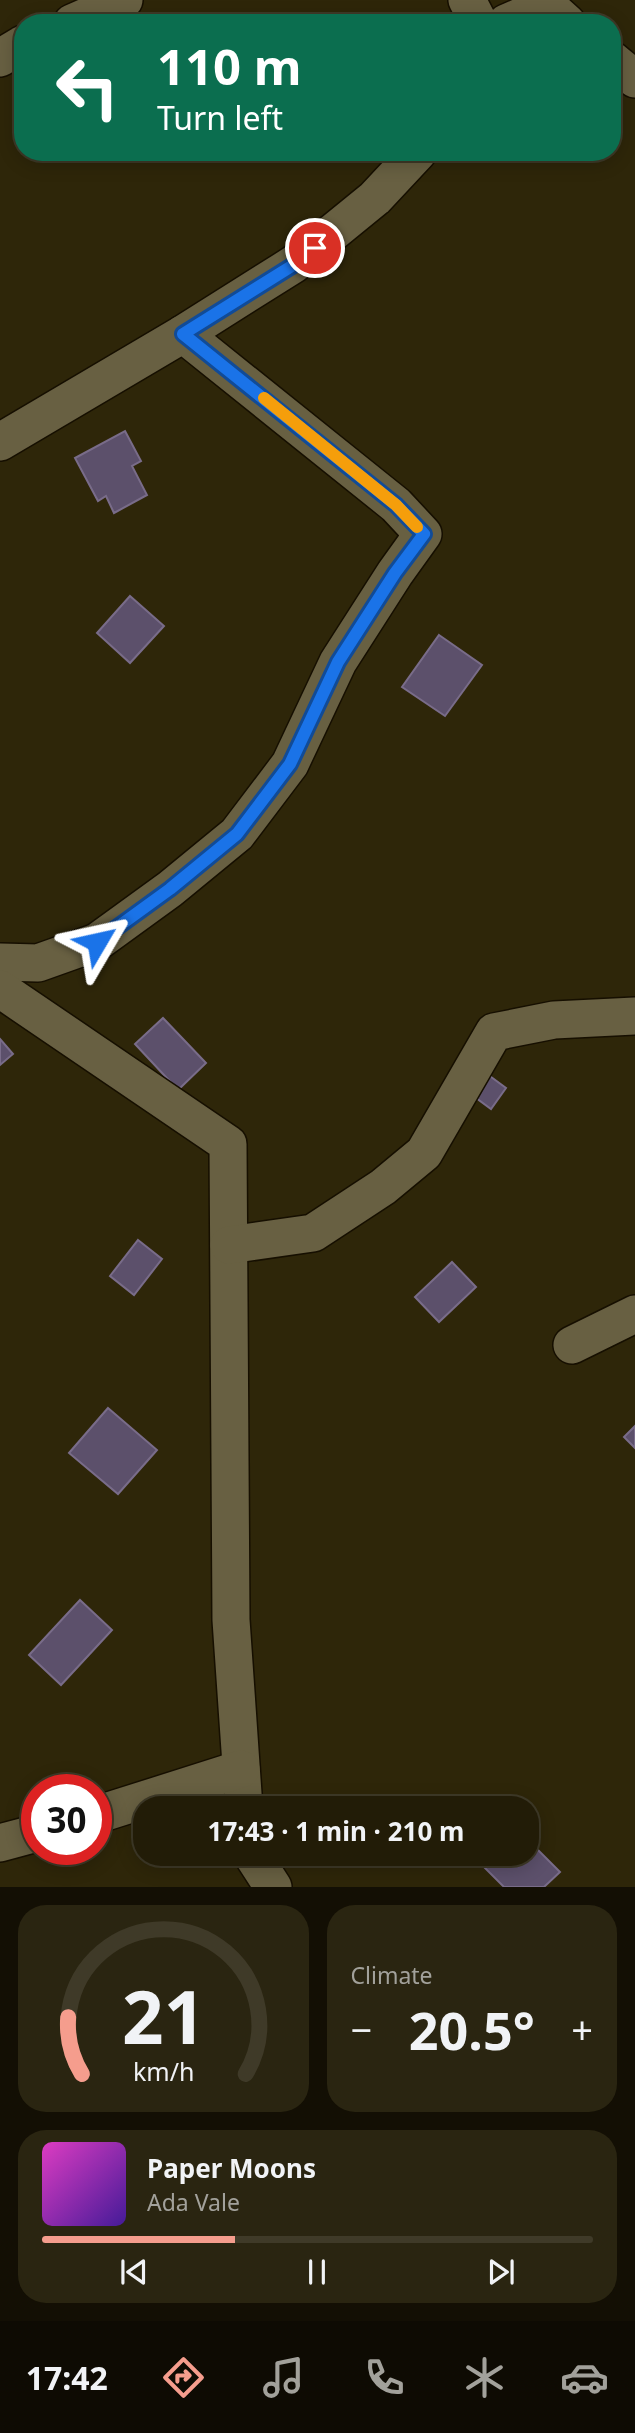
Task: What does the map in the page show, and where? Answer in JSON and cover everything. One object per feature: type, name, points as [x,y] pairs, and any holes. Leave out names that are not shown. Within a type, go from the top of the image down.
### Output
[{"type":"street","points":[[92,14],[124,0]]},
{"type":"street","points":[[526,14],[547,5],[557,14]]},
{"type":"street","points":[[621,67],[635,79]]},
{"type":"street","points":[[0,442],[295,264],[375,198],[410,161]]},
{"type":"street","points":[[0,962],[38,963],[97,942],[170,889],[237,834],[290,764],[338,662],[395,573],[424,534],[396,505],[183,334]]},
{"type":"street","points":[[0,989],[228,1144],[231,1620],[243,1796]]},
{"type":"street","points":[[229,1245],[313,1233],[383,1187],[424,1153],[494,1032],[554,1020],[635,1016]]},
{"type":"street","points":[[572,1345],[635,1314]]},
{"type":"street","points":[[112,1810],[241,1769]]},
{"type":"street","points":[[0,1843],[21,1837]]},
{"type":"street","points":[[259,1866],[273,1887]]},
{"type":"building","points":[[125,431],[141,461],[132,466],[147,495],[114,513],[106,496],[98,501],[75,458]]},
{"type":"building","points":[[130,596],[164,626],[130,663],[97,633]]},
{"type":"building","points":[[439,635],[482,665],[445,716],[402,687]]},
{"type":"building","points":[[163,1018],[206,1063],[178,1090],[135,1044]]},
{"type":"building","points":[[0,1039],[13,1054],[0,1065]]},
{"type":"building","points":[[483,1071],[506,1088],[491,1109],[468,1092]]},
{"type":"building","points":[[138,1240],[162,1259],[134,1295],[110,1276]]},
{"type":"building","points":[[452,1262],[476,1287],[439,1322],[415,1297]]},
{"type":"building","points":[[108,1408],[157,1450],[118,1494],[69,1453]]},
{"type":"building","points":[[635,1426],[635,1448],[624,1437]]},
{"type":"building","points":[[80,1600],[112,1630],[61,1685],[29,1655]]},
{"type":"building","points":[[539,1851],[560,1872],[544,1887],[504,1887],[484,1867],[539,1866]]},
{"type":"slow traffic","points":[[264,398],[396,505],[417,527]]},
{"type":"route","points":[[97,942],[170,889],[237,834],[290,764],[338,662],[395,573],[424,534],[396,505],[183,334],[295,264],[315,248]]}]
